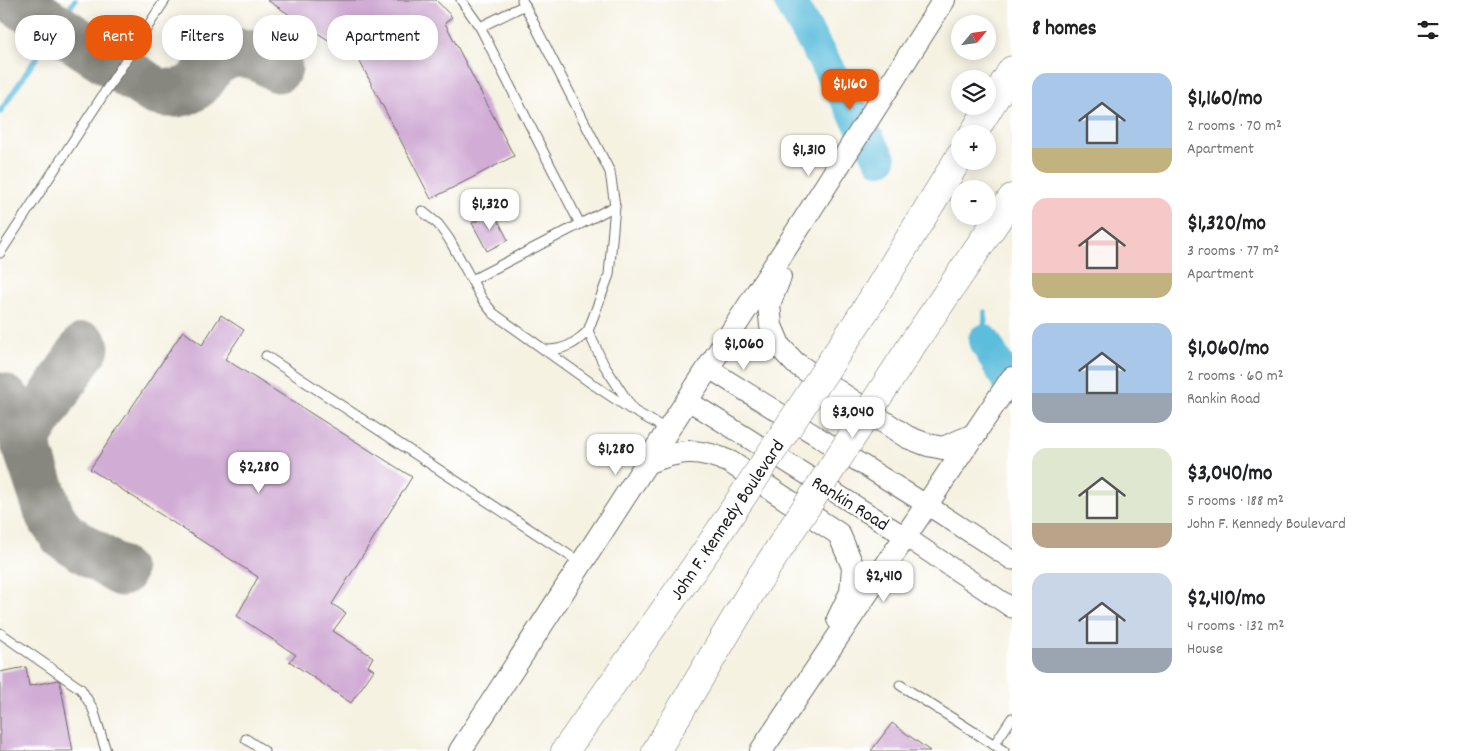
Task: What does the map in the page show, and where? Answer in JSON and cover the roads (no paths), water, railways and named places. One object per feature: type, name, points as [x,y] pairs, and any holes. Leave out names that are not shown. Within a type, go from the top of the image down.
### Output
[{"type":"highway","points":[[978,125],[1012,70]]},
{"type":"highway","name":"John F. Kennedy Boulevard","points":[[565,751],[709,547],[868,306],[951,170]]},
{"type":"highway","points":[[656,751],[756,584],[914,342],[1012,198]]},
{"type":"highway","points":[[984,237],[1012,206]]},
{"type":"street","points":[[460,751],[944,0]]},
{"type":"street","points":[[804,220],[768,304],[771,326],[780,347],[795,363],[907,437],[928,445],[943,448],[976,434]]},
{"type":"street","name":"Rankin Road","points":[[708,368],[1012,560]]},
{"type":"street","points":[[761,751],[1012,378]]},
{"type":"street","name":"Rankin Road","points":[[687,400],[906,537],[1012,608]]},
{"type":"street","points":[[646,464],[672,454],[693,452],[713,454],[730,462],[839,534],[853,567],[851,592],[816,670]]},
{"type":"lane","points":[[0,253],[165,0]]},
{"type":"lane","points":[[461,0],[480,27],[580,224]]},
{"type":"lane","points":[[480,27],[523,2],[610,172],[615,206],[609,275],[588,331],[569,346],[558,350],[546,350]]},
{"type":"lane","points":[[472,280],[615,206]]},
{"type":"lane","points":[[422,211],[438,224],[449,239],[493,313],[591,384],[668,430]]},
{"type":"lane","points":[[588,331],[604,365],[634,411]]},
{"type":"lane","points":[[266,356],[581,564]]},
{"type":"lane","points":[[0,634],[81,689],[93,709],[106,751]]},
{"type":"lane","points":[[900,685],[1004,751]]},
{"type":"lane","points":[[994,745],[1012,718]]},
{"type":"lane","points":[[246,739],[264,751]]},
{"type":"waterway","points":[[0,112],[75,0]]},
{"type":"waterway","points":[[789,0],[880,159]]},
{"type":"waterway","points":[[984,340],[985,312]]},
{"type":"waterway","points":[[984,340],[1012,389]]}]
